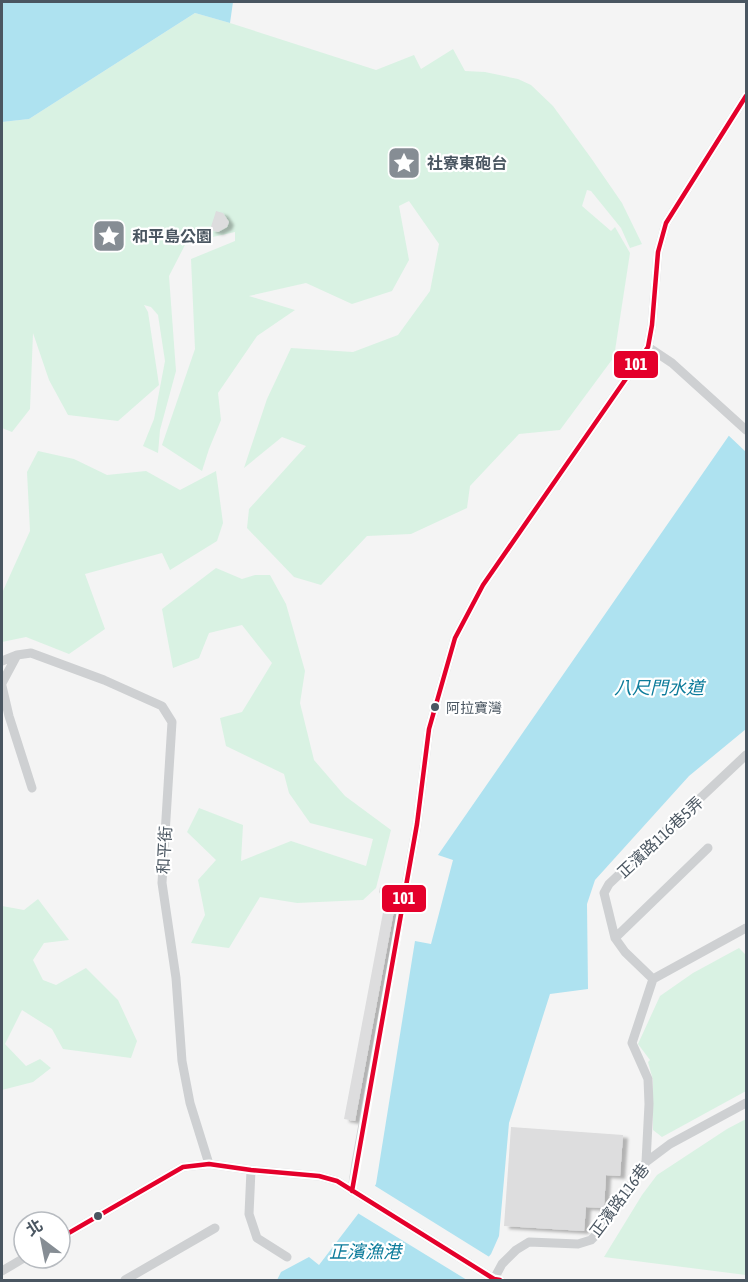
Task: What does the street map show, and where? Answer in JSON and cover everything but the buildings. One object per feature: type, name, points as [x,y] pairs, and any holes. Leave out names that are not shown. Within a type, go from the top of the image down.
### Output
[{"type":"street","points":[[355,1193],[356,1163],[417,824],[429,729],[454,638],[483,585],[648,347],[658,252],[666,223],[747,96]]},
{"type":"street","points":[[648,347],[672,363],[747,430]]},
{"type":"street","name":"和平街","points":[[2,661],[31,653],[104,680],[162,706],[172,722],[162,883],[176,978],[182,1061],[190,1103],[209,1164]]},
{"type":"street","points":[[17,655],[2,684],[9,716],[32,788]]},
{"type":"street","name":"正濱路116巷5弄","points":[[653,980],[625,952],[615,938],[604,893],[609,884],[747,755]]},
{"type":"street","points":[[615,938],[708,848]]},
{"type":"street","points":[[646,1162],[648,1079],[632,1043],[653,980],[747,928]]},
{"type":"street","name":"正濱路116巷","points":[[497,1280],[502,1264],[516,1250],[529,1242],[578,1244],[591,1240],[602,1229],[646,1162],[670,1144],[747,1103]]},
{"type":"street","points":[[72,1231],[183,1167],[209,1164],[319,1176],[337,1181],[497,1280]]},
{"type":"street","points":[[251,1170],[249,1214],[257,1238],[287,1257]]},
{"type":"street","points":[[125,1280],[215,1228]]},
{"type":"green space","points":[[195,13],[376,70],[414,55],[421,69],[453,49],[465,71],[485,72],[518,79],[531,85],[553,106],[591,158],[622,203],[642,244],[630,248],[621,228],[591,191],[587,190],[582,206],[611,231],[615,227],[630,253],[614,357],[560,430],[519,434],[470,486],[467,508],[411,534],[367,536],[321,585],[294,577],[247,528],[249,509],[306,446],[282,437],[244,468],[267,399],[291,348],[353,352],[398,335],[430,291],[439,244],[409,201],[399,206],[409,260],[392,291],[352,304],[306,283],[249,296],[295,310],[257,336],[218,393],[221,420],[202,471],[162,445],[195,349],[191,259],[235,241],[235,232],[186,243],[169,276],[176,371],[160,430],[158,453],[143,446],[154,419],[165,361],[158,315],[151,307],[144,305],[148,312],[159,385],[118,421],[68,415],[49,380],[33,333],[30,409],[12,432],[2,428],[2,122],[29,119]]},
{"type":"green space","points":[[38,451],[74,459],[107,475],[146,471],[180,490],[216,471],[223,523],[217,541],[170,570],[162,553],[85,574],[105,629],[69,654],[26,637],[2,642],[2,593],[30,531],[27,472]]},
{"type":"green space","points":[[216,568],[242,579],[255,575],[270,575],[286,604],[305,671],[300,703],[314,760],[345,796],[391,830],[376,888],[363,900],[297,903],[260,897],[229,948],[191,943],[205,915],[198,880],[216,860],[187,832],[199,808],[243,825],[241,861],[291,841],[366,866],[373,839],[310,823],[289,793],[284,774],[226,746],[220,718],[242,712],[272,663],[242,625],[209,633],[199,658],[173,668],[162,609]]},
{"type":"green space","points":[[38,899],[69,940],[44,943],[33,960],[43,980],[56,985],[86,968],[118,1000],[137,1041],[131,1058],[63,1049],[52,1029],[22,1010],[5,1044],[26,1066],[40,1059],[51,1068],[33,1082],[2,1090],[2,906],[24,910]]},
{"type":"green space","points":[[739,948],[746,955],[746,1091],[662,1137],[653,1130],[653,1080],[648,1062],[650,1060],[638,1044],[660,996],[693,973]]},
{"type":"green space","points":[[746,1119],[746,1275],[604,1257],[657,1175]]},
{"type":"water","points":[[2,2],[233,2],[230,23],[195,13],[29,119],[2,122]]},
{"type":"water","name":"八尺門水道","points":[[746,411],[746,729],[689,776],[595,880],[587,904],[588,989],[550,994],[509,1123],[499,1236],[491,1254],[469,1280],[277,1280],[281,1272],[309,1257],[319,1265],[358,1214],[376,1184],[415,941],[431,944],[453,860],[438,855]]},
{"type":"pier","points":[[746,410],[746,452],[727,434]]},
{"type":"pier","points":[[372,1184],[491,1258],[472,1280],[467,1280],[356,1212]]},
{"type":"transit line","name":"101","points":[[352,1191],[417,824],[429,729],[455,638],[483,585],[648,347],[658,252],[666,223],[746,96]]},
{"type":"transit line","name":"101","points":[[72,1231],[183,1167],[209,1164],[319,1176],[337,1181],[494,1279],[500,1280]]},
{"type":"place","name":"社寮東砲台","points":[[404,163]]},
{"type":"place","name":"和平島公園","points":[[109,236]]},
{"type":"place","name":"阿拉寶灣","points":[[435,707]]},
{"type":"water label","name":"正濱漁港","points":[[365,1252]]}]
